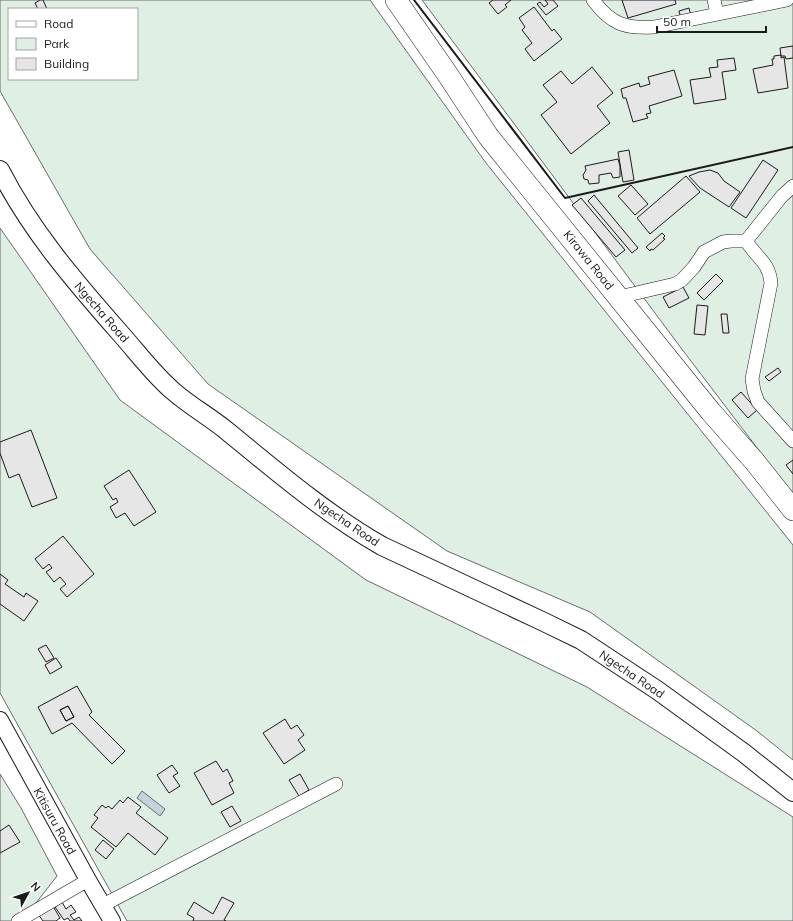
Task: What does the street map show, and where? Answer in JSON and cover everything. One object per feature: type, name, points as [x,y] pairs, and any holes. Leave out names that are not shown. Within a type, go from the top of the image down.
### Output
[{"type":"main road","name":"Kirawa Road","points":[[396,0],[488,136],[793,510]]},
{"type":"main road","name":"Ngecha Road","points":[[0,170],[28,217],[50,249],[145,363],[173,391],[225,430],[252,453],[358,532],[406,558],[581,640],[657,690],[744,753],[793,792]]},
{"type":"street","points":[[594,0],[606,14],[616,22],[632,28],[654,27],[787,0]]},
{"type":"street","points":[[714,0],[717,14]]},
{"type":"street","points":[[746,241],[782,196],[793,186]]},
{"type":"street","points":[[619,297],[675,284],[682,280],[694,267],[704,252],[723,242],[746,241]]},
{"type":"street","points":[[746,241],[754,252],[767,265],[771,283],[752,379],[754,390],[758,402],[793,441]]},
{"type":"street","name":"Kitisuru Road","points":[[0,720],[112,921]]},
{"type":"street","points":[[103,905],[336,784]]},
{"type":"street","points":[[18,921],[88,880]]},
{"type":"green space","points":[[0,0],[370,0],[486,163],[793,545],[793,760],[757,731],[590,612],[447,551],[208,384],[90,249],[0,91]]},
{"type":"green space","points":[[422,0],[793,0],[793,495],[681,348]]},
{"type":"green space","points":[[0,228],[120,400],[366,580],[587,687],[793,817],[793,921],[127,921],[0,693]]},
{"type":"green space","points":[[0,774],[21,808],[57,876],[22,921],[0,921]]},
{"type":"shaded area","points":[[142,791],[165,809],[160,816],[137,798]]},
{"type":"building","points":[[43,0],[47,8],[38,8],[35,3]]},
{"type":"building","points":[[493,0],[511,0],[505,5],[507,7],[498,14],[489,3]]},
{"type":"building","points":[[545,0],[553,0],[558,6],[546,15],[537,4],[540,2],[544,7],[548,4]]},
{"type":"building","points":[[622,0],[675,0],[676,4],[628,18]]},
{"type":"building","points":[[534,7],[552,31],[554,29],[562,39],[534,61],[525,49],[532,43],[522,30],[525,27],[519,18]]},
{"type":"building","points":[[689,8],[691,16],[681,19],[679,11]]},
{"type":"building","points":[[793,46],[793,58],[786,59],[785,56],[781,56],[780,48]]},
{"type":"building","points":[[781,55],[781,58],[784,57],[788,88],[758,93],[753,69],[773,65],[772,59],[774,59],[774,56]]},
{"type":"building","points":[[734,58],[736,70],[722,72],[726,99],[694,104],[690,80],[711,77],[709,68],[718,67],[717,60]]},
{"type":"building","points":[[592,67],[613,93],[597,106],[610,123],[571,154],[541,115],[557,102],[543,85],[561,71],[572,84]]},
{"type":"building","points":[[674,70],[682,96],[649,106],[651,113],[646,114],[648,118],[633,122],[626,98],[623,98],[621,89],[639,83],[640,87],[650,84],[648,77]]},
{"type":"building","points":[[629,150],[634,180],[623,182],[618,152]]},
{"type":"building","points":[[618,159],[620,166],[620,177],[613,178],[611,173],[599,175],[599,183],[589,184],[588,180],[584,179],[583,175],[586,170],[585,166]]},
{"type":"building","points":[[763,160],[778,170],[746,218],[731,208]]},
{"type":"building","points":[[710,170],[718,173],[724,181],[740,192],[729,207],[700,188],[689,176]]},
{"type":"building","points":[[686,176],[700,192],[650,234],[637,218]]},
{"type":"building","points":[[631,185],[648,204],[635,215],[618,196]]},
{"type":"building","points":[[594,195],[638,248],[632,253],[588,201]]},
{"type":"building","points":[[581,198],[625,250],[616,257],[572,205]]},
{"type":"building","points":[[662,233],[665,236],[663,238],[665,239],[650,251],[646,247]]},
{"type":"building","points":[[716,274],[723,281],[704,300],[697,293]]},
{"type":"building","points":[[683,287],[689,298],[669,308],[663,297]]},
{"type":"building","points":[[697,305],[708,306],[705,335],[694,334]]},
{"type":"building","points":[[721,314],[727,314],[729,333],[723,333]]},
{"type":"building","points":[[778,368],[781,372],[769,381],[765,377]]},
{"type":"building","points":[[741,392],[757,410],[748,418],[732,400]]},
{"type":"building","points":[[31,430],[57,498],[32,507],[19,474],[9,478],[0,453],[0,442]]},
{"type":"building","points":[[793,460],[793,474],[786,465]]},
{"type":"building","points":[[129,470],[156,512],[134,526],[125,513],[116,518],[110,507],[118,502],[116,498],[113,500],[104,486]]},
{"type":"building","points":[[63,536],[94,574],[67,597],[60,589],[66,584],[60,577],[54,582],[46,572],[52,568],[49,564],[43,569],[35,559]]},
{"type":"building","points":[[0,574],[8,580],[5,584],[24,597],[26,593],[38,601],[24,621],[0,604]]},
{"type":"building","points":[[46,645],[54,658],[46,662],[38,649]]},
{"type":"building","points":[[56,658],[62,667],[50,674],[45,665]]},
{"type":"building","points":[[77,686],[92,712],[89,715],[125,751],[112,764],[72,723],[52,734],[38,707]],"holes":[[[68,706],[74,717],[66,721],[60,710]]]},
{"type":"building","points":[[68,706],[74,717],[66,721],[60,710]]},
{"type":"building","points":[[285,719],[291,729],[297,725],[304,735],[298,740],[305,750],[284,764],[263,733]]},
{"type":"building","points":[[216,761],[223,772],[227,769],[233,781],[229,783],[234,793],[212,805],[194,773]]},
{"type":"building","points":[[172,765],[178,773],[173,776],[180,786],[169,793],[157,775]]},
{"type":"building","points":[[300,774],[309,790],[299,796],[289,780]]},
{"type":"building","points":[[128,797],[141,807],[136,813],[168,838],[155,855],[128,833],[116,847],[91,827],[98,818],[94,815],[102,805],[106,808],[108,806],[112,809],[120,800],[123,803]]},
{"type":"building","points":[[232,806],[241,821],[230,827],[221,812]]},
{"type":"building","points":[[9,825],[20,842],[0,853],[0,831]]},
{"type":"building","points":[[103,840],[114,849],[106,859],[95,850]]},
{"type":"building","points":[[222,897],[234,903],[224,920],[226,921],[193,921],[194,918],[187,914],[194,902],[213,914]]},
{"type":"building","points":[[62,902],[66,909],[71,905],[76,912],[70,915],[74,920],[79,917],[82,921],[70,921],[68,918],[64,920],[55,907]]},
{"type":"building","points":[[53,906],[60,918],[56,921],[43,921],[38,914]]},
{"type":"wall","points":[[414,0],[565,198],[793,147]]}]
